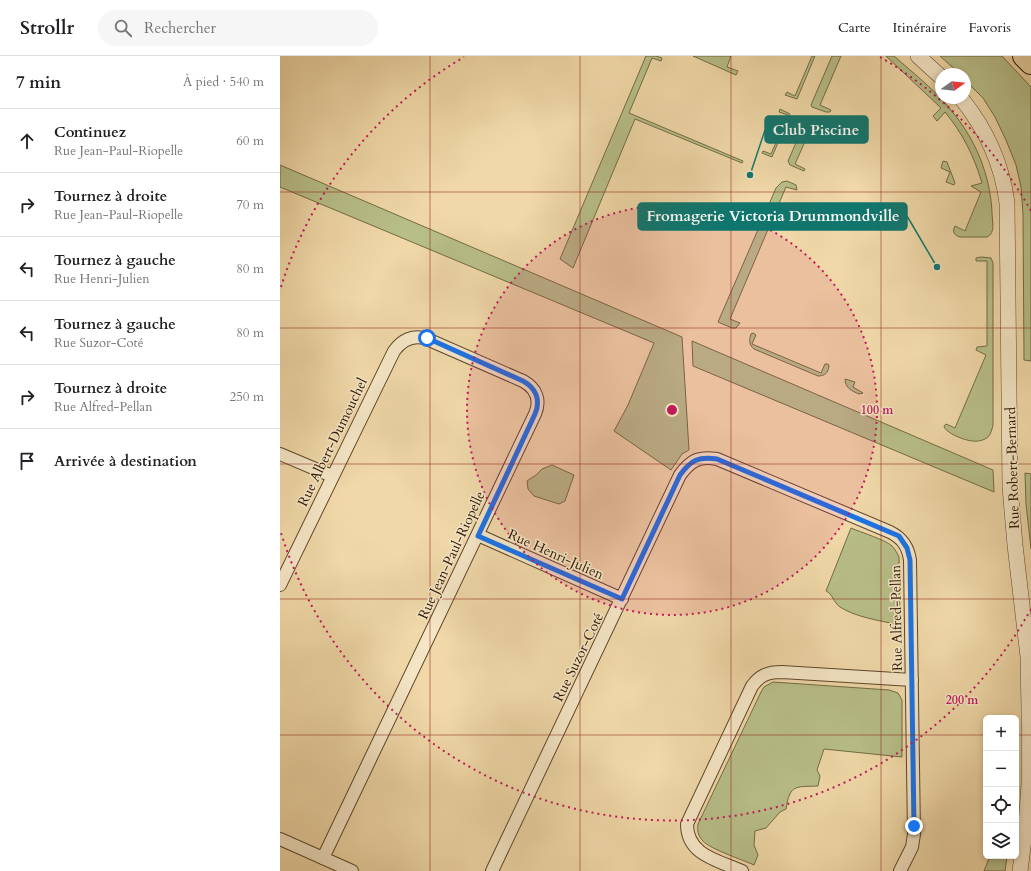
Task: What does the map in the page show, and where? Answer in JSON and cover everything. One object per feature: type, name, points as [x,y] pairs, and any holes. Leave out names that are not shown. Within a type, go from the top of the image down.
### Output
[{"type":"highway","points":[[1024,56],[1031,63]]},
{"type":"street","points":[[918,56],[935,72]]},
{"type":"street","name":"Rue Robert-Bernard","points":[[965,104],[981,125],[991,145],[1003,178],[1007,203],[1010,487],[1028,657],[1030,767],[1020,871]]},
{"type":"street","name":"Rue Jean-Paul-Riopelle","points":[[323,858],[478,536],[538,406],[536,394],[532,388],[523,381],[427,338],[415,337],[407,339]]},
{"type":"street","name":"Rue Albert-Dumouchel","points":[[280,585],[394,350],[407,339]]},
{"type":"street","points":[[280,454],[332,476]]},
{"type":"street","name":"Rue Suzor-Coté","points":[[492,871],[680,475],[690,463],[696,459]]},
{"type":"street","name":"Rue Alfred-Pellan","points":[[696,459],[717,459],[899,536],[907,548],[910,560],[914,834],[912,847],[900,871]]},
{"type":"street","name":"Rue Henri-Julien","points":[[478,536],[622,599]]},
{"type":"street","points":[[742,871],[698,851],[691,843],[688,835],[687,824],[756,680],[767,674],[782,672],[912,680]]},
{"type":"street","points":[[280,839],[352,871]]},
{"type":"green space","points":[[646,56],[656,56],[662,58],[661,61],[652,58],[629,113],[743,161],[742,163],[635,119],[573,268],[560,259]]},
{"type":"green space","points":[[693,56],[731,56],[727,67],[738,71],[736,75]]},
{"type":"green space","points":[[812,56],[815,56],[797,99],[785,95],[787,92],[795,96]]},
{"type":"green space","points":[[832,56],[841,56],[820,105],[831,110],[830,112],[826,112],[812,107],[811,105]]},
{"type":"green space","points":[[886,56],[894,56],[923,81],[935,93],[935,102]]},
{"type":"green space","points":[[940,56],[1002,56],[1031,87],[1031,361],[1024,360],[1023,214],[1021,187],[1016,165],[995,117],[983,98],[971,86],[971,68],[953,68]]},
{"type":"green space","points":[[937,104],[946,104],[959,120],[980,157],[991,198],[993,230],[987,237],[960,237],[954,232],[955,226],[965,231],[981,192],[971,186],[982,183],[972,154],[963,137],[951,120],[945,112],[937,121],[933,116],[941,108]]},
{"type":"green space","points":[[780,109],[790,114],[772,157],[762,153],[763,151],[771,154],[788,115],[779,112]]},
{"type":"green space","points":[[806,120],[821,126],[822,129],[812,126],[795,164],[805,169],[804,171],[790,165],[788,161]]},
{"type":"green space","points":[[943,161],[947,162],[955,183],[954,185],[946,182],[950,172],[941,168]]},
{"type":"green space","points":[[280,165],[682,337],[689,450],[682,454],[671,470],[614,431],[628,405],[654,343],[280,187]]},
{"type":"green space","points":[[787,181],[796,185],[797,190],[786,187],[730,319],[740,323],[736,328],[732,328],[718,322],[776,188],[782,182]]},
{"type":"green space","points":[[976,258],[991,258],[993,263],[993,425],[991,433],[988,437],[983,440],[975,441],[966,440],[956,436],[945,429],[944,426],[946,424],[955,428],[986,355],[976,350],[977,347],[987,346],[987,261],[976,261]]},
{"type":"green space","points":[[753,333],[756,335],[752,344],[821,373],[825,364],[828,364],[828,371],[824,375],[818,376],[754,349],[750,344],[751,334]]},
{"type":"green space","points":[[692,341],[993,470],[994,492],[693,366]]},
{"type":"green space","points":[[845,379],[855,382],[853,387],[863,393],[859,394],[849,389],[846,385]]},
{"type":"green space","points":[[552,465],[574,475],[565,501],[559,504],[534,496],[528,489],[527,481],[542,469]]},
{"type":"green space","points":[[1025,473],[1031,474],[1031,549],[1026,504]]},
{"type":"green space","points":[[851,528],[889,544],[894,548],[899,557],[900,625],[868,618],[846,610],[840,607],[826,591]]},
{"type":"green space","points":[[773,682],[889,690],[898,693],[902,700],[902,757],[824,749],[817,770],[820,776],[818,786],[804,786],[795,788],[789,795],[786,809],[780,812],[766,828],[755,831],[754,845],[758,855],[754,865],[719,851],[707,844],[698,833],[698,824],[761,692],[764,687]]},
{"type":"green space","points":[[989,859],[1007,859],[1005,871],[984,871]]},
{"type":"place","name":"Club Piscine","points":[[750,175]]},
{"type":"place","name":"Fromagerie Victoria Drummondville","points":[[937,267]]},
{"type":"route","points":[[427,338],[527,383],[535,390],[537,397],[537,410],[478,536],[622,599],[680,475],[690,463],[696,459],[717,459],[899,536],[907,548],[910,560],[914,826]]}]
